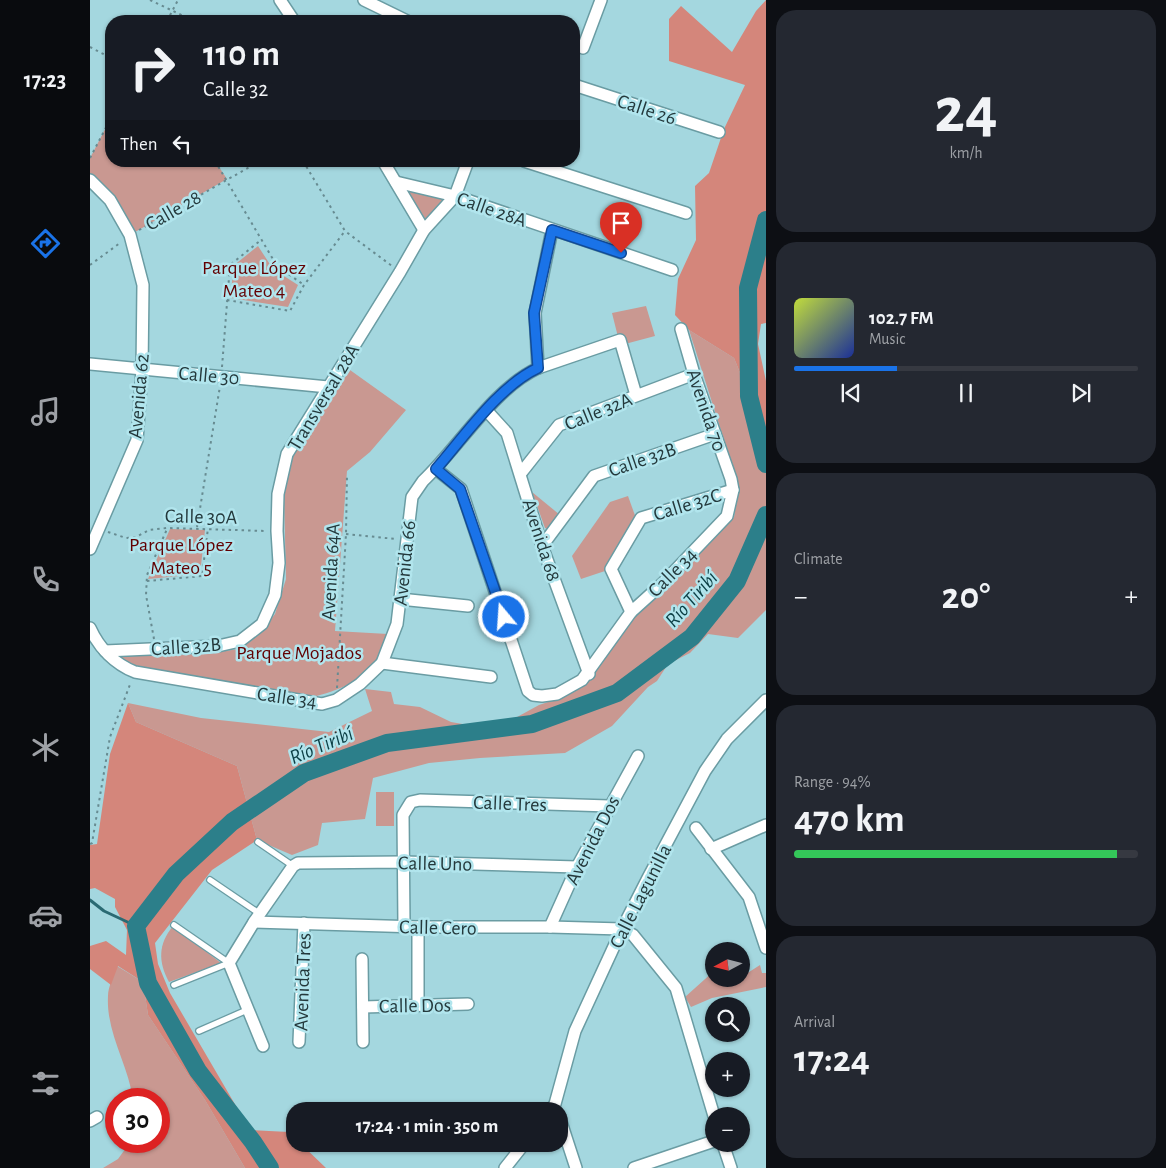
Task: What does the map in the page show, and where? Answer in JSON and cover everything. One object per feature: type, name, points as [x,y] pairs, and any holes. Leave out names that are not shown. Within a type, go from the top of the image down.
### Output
[{"type":"street","points":[[280,0],[290,15]]},
{"type":"street","points":[[364,0],[395,15]]},
{"type":"street","points":[[583,48],[601,0]]},
{"type":"street","name":"Calle 26","points":[[580,87],[719,132]]},
{"type":"street","points":[[387,167],[424,230]]},
{"type":"street","points":[[455,196],[466,167]]},
{"type":"street","points":[[543,167],[686,213]]},
{"type":"street","name":"Avenida 62","points":[[90,180],[110,200],[130,235],[143,286],[142,370],[137,440],[102,525],[90,549]]},
{"type":"street","name":"Calle 28A","points":[[396,182],[455,196],[672,270]]},
{"type":"street","name":"Transversal 28A","points":[[262,624],[275,595],[279,562],[277,531],[278,494],[287,454],[424,230],[455,196]]},
{"type":"street","points":[[538,368],[534,313],[552,230]]},
{"type":"street","name":"Avenida 70","points":[[682,329],[694,374],[733,490]]},
{"type":"street","name":"Avenida 66","points":[[382,663],[398,624],[412,497],[423,481],[436,469],[504,391],[527,373],[538,368],[620,340],[636,396]]},
{"type":"street","name":"Calle 30","points":[[90,364],[328,387]]},
{"type":"street","name":"Calle 32A","points":[[521,473],[559,425],[694,374]]},
{"type":"street","name":"Avenida 68","points":[[488,411],[507,434],[521,473],[542,546],[589,674]]},
{"type":"street","name":"Calle 32B","points":[[542,546],[594,476],[715,434]]},
{"type":"street","name":"Calle 34","points":[[436,469],[460,489],[528,691],[533,695],[542,696],[557,694],[572,688],[589,674],[631,612],[662,584],[727,516],[733,490]]},
{"type":"street","name":"Calle 32C","points":[[631,612],[611,569],[642,518],[733,490]]},
{"type":"street","points":[[400,599],[468,606]]},
{"type":"street","name":"Calle 32B","points":[[105,650],[218,646],[240,641],[262,624]]},
{"type":"street","name":"Calle 34","points":[[90,628],[118,665],[135,672],[322,704],[336,700],[360,684],[382,663]]},
{"type":"street","points":[[382,663],[491,677]]},
{"type":"street","name":"Calle Lagunilla","points":[[556,1102],[575,1031],[622,930],[705,771],[727,739],[766,700]]},
{"type":"street","name":"Avenida Dos","points":[[550,927],[577,867],[638,756]]},
{"type":"street","name":"Calle Tres","points":[[404,862],[403,815],[411,802],[609,806]]},
{"type":"street","points":[[711,849],[766,825]]},
{"type":"street","points":[[696,828],[749,897],[766,948]]},
{"type":"street","name":"Calle Uno","points":[[293,866],[304,862],[404,862],[577,867]]},
{"type":"street","points":[[404,862],[404,927]]},
{"type":"street","points":[[263,1046],[229,963],[293,866]]},
{"type":"street","name":"Calle Cero","points":[[257,918],[304,923],[418,928],[550,927],[622,930]]},
{"type":"street","name":"Avenida Tres","points":[[299,1042],[304,923]]},
{"type":"street","points":[[418,928],[418,1004]]},
{"type":"street","points":[[622,930],[633,935],[676,988],[711,1107]]},
{"type":"street","points":[[362,959],[363,1042]]},
{"type":"street","name":"Calle Dos","points":[[363,1006],[468,1004]]},
{"type":"street","points":[[568,1144],[576,1168]]},
{"type":"street","points":[[634,1168],[705,1144]]},
{"type":"street","points":[[505,1168],[518,1152]]},
{"type":"street","points":[[726,1152],[731,1168]]},
{"type":"lane","points":[[258,842],[293,866]]},
{"type":"lane","points":[[210,880],[257,918]]},
{"type":"lane","points":[[174,925],[229,963]]},
{"type":"lane","points":[[174,985],[229,963]]},
{"type":"lane","points":[[199,1031],[247,1010]]},
{"type":"path","points":[[150,0],[183,15]]},
{"type":"path","points":[[171,15],[178,0]]},
{"type":"path","points":[[90,47],[105,55]]},
{"type":"path","points":[[90,158],[105,129]]},
{"type":"path","points":[[220,167],[277,266],[304,285]]},
{"type":"path","name":"Calle 28","points":[[90,265],[130,235],[249,167]]},
{"type":"path","points":[[307,167],[345,231],[400,272]]},
{"type":"path","points":[[227,300],[290,311],[304,285],[345,231]]},
{"type":"path","name":"Avenida 64A","points":[[336,700],[346,534],[347,474]]},
{"type":"path","name":"Calle 30A","points":[[102,525],[109,534],[126,538],[136,537],[149,530],[167,528],[277,531]]},
{"type":"path","points":[[156,649],[146,595],[147,575],[167,528]]},
{"type":"path","points":[[147,581],[202,576],[208,528]]},
{"type":"path","points":[[346,534],[406,540]]},
{"type":"path","points":[[91,844],[110,737],[135,672]]},
{"type":"green space","points":[[105,129],[105,167],[219,167],[227,179],[130,235],[90,180],[90,158]]},
{"type":"green space","points":[[405,188],[445,199],[426,220]]},
{"type":"green space","name":"Parque López Mateo 4","points":[[258,246],[273,269],[298,285],[288,307],[231,298],[233,266]]},
{"type":"green space","points":[[646,306],[655,336],[625,344],[618,337],[612,313]]},
{"type":"green space","points":[[689,330],[734,358],[766,437],[766,610],[738,638],[708,634],[690,653],[668,664],[657,681],[648,687],[612,726],[565,753],[429,763],[373,778],[365,819],[322,823],[318,845],[292,855],[257,840],[237,766],[136,722],[128,703],[201,718],[329,732],[372,711],[365,689],[391,692],[394,704],[420,707],[451,722],[474,726],[508,722],[539,705],[563,697],[587,683],[629,620],[674,580],[734,517],[739,487]]},
{"type":"green space","name":"Parque Mojados","points":[[350,370],[406,410],[370,452],[347,471],[335,631],[388,634],[377,660],[365,674],[349,684],[313,697],[133,666],[116,656],[207,654],[238,649],[261,632],[275,614],[286,579],[284,496],[292,457]]},
{"type":"green space","points":[[532,492],[560,515],[548,529],[545,528]]},
{"type":"green space","points":[[628,496],[637,521],[608,570],[581,579],[572,556],[610,502]]},
{"type":"green space","name":"Parque López Mateo 5","points":[[170,529],[205,530],[200,574],[148,579]]},
{"type":"green space","points":[[376,792],[394,792],[394,826],[376,826]]},
{"type":"green space","points":[[173,926],[221,963],[169,982],[165,975],[161,953],[164,940]]},
{"type":"green space","points":[[760,965],[762,973],[766,973],[766,987],[717,997],[705,997],[705,1001],[691,1007],[685,997],[705,979],[705,988],[750,988],[750,971]]},
{"type":"green space","points":[[117,966],[143,982],[148,1015],[205,1100],[245,1168],[103,1168],[118,1159],[122,1153],[170,1153],[170,1088],[130,1088],[110,1023],[108,992]]},
{"type":"shaded area","points":[[766,0],[766,323],[761,324],[758,344],[766,381],[766,437],[734,358],[689,330],[675,315],[678,279],[696,240],[695,186],[709,173],[724,129],[745,85],[669,61],[669,19],[681,6],[732,52],[756,11]]},
{"type":"shaded area","points":[[128,703],[136,722],[237,766],[257,840],[212,870],[155,943],[158,964],[170,993],[250,1130],[286,1132],[286,1152],[309,1152],[326,1168],[245,1168],[205,1100],[148,1015],[143,982],[118,966],[111,985],[90,969],[90,946],[106,941],[126,955],[127,930],[115,907],[115,899],[95,888],[90,889],[90,845],[97,844],[110,754]]},
{"type":"waterway","name":"Río Tiribí","points":[[766,220],[748,288],[749,396],[766,464]]},
{"type":"waterway","name":"Río Tiribí","points":[[270,1168],[253,1142],[198,1071],[148,983],[136,926],[176,874],[232,822],[304,773],[387,743],[532,724],[617,693],[692,637],[737,581],[766,515]]},
{"type":"waterway","points":[[90,900],[104,911],[136,926]]},
{"type":"route","points":[[504,617],[460,489],[436,469],[504,391],[527,373],[538,368],[534,313],[552,230],[621,253]]}]
